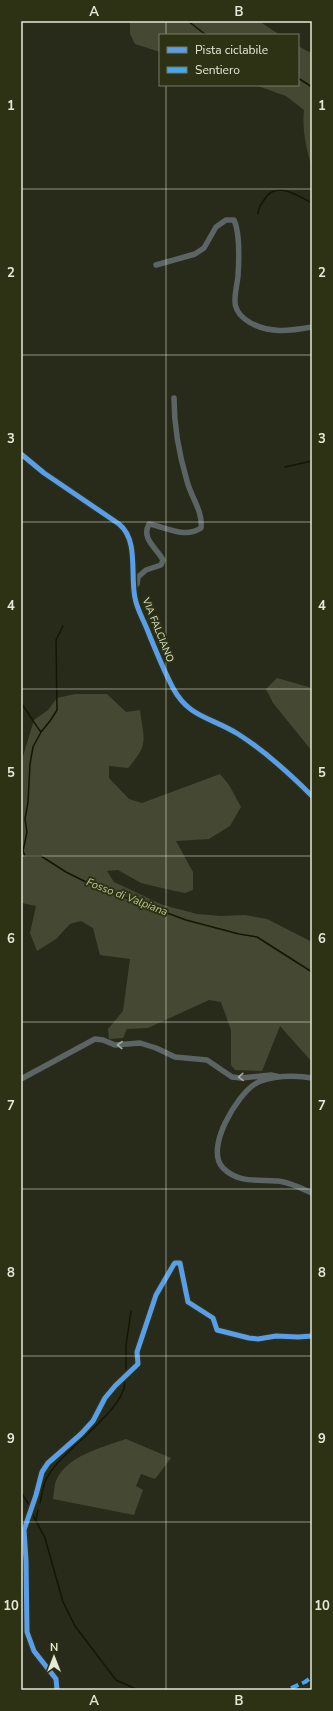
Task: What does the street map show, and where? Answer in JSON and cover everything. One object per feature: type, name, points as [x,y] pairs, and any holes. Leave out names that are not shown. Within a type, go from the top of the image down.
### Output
[{"type":"street","points":[[156,265],[195,254],[204,248],[216,227],[226,220],[234,220],[237,227],[238,243],[238,276],[234,290],[234,304],[240,316],[267,330],[286,331],[312,327]]},
{"type":"street","points":[[133,588],[137,584],[138,577],[146,570],[161,565],[163,560],[146,536],[146,529],[149,524],[172,530],[188,532],[196,531],[201,528],[202,520],[187,481],[177,436],[174,398]]},
{"type":"street","name":"VIA FALCIANO","points":[[21,454],[48,476],[124,527],[129,535],[131,546],[133,588],[138,608],[172,687],[185,706],[191,711],[226,727],[249,742],[280,766],[312,796]]},
{"type":"street","points":[[21,1080],[95,1039],[103,1040],[115,1045],[140,1043],[152,1046],[175,1056],[207,1060],[232,1077],[241,1078],[271,1075],[280,1077]]},
{"type":"street","points":[[312,1078],[296,1076],[280,1077],[257,1082],[245,1092],[228,1119],[217,1145],[217,1156],[221,1166],[237,1178],[244,1180],[283,1181],[312,1193]]},
{"type":"street","points":[[56,1690],[56,1679],[34,1651],[27,1632],[26,1561],[23,1533],[42,1472],[48,1463],[81,1434],[93,1421],[105,1398],[114,1386],[138,1364],[138,1352],[156,1295],[174,1264],[180,1263],[188,1302],[212,1318],[217,1330],[253,1339],[276,1336],[298,1338],[312,1336]]},
{"type":"green space","points":[[130,21],[259,21],[278,34],[159,34],[159,52],[135,44],[130,34]]},
{"type":"green space","points":[[299,47],[312,52],[312,167],[305,139],[304,110],[286,96],[258,86],[299,86]]},
{"type":"green space","points":[[277,678],[312,688],[312,751],[273,703],[266,689]]},
{"type":"green space","points":[[75,694],[107,694],[126,712],[140,710],[143,742],[139,753],[128,768],[109,766],[109,778],[129,799],[142,803],[220,774],[229,785],[241,807],[230,826],[209,839],[176,841],[193,872],[193,890],[185,893],[166,889],[141,883],[118,870],[107,871],[114,882],[163,905],[197,914],[221,916],[245,915],[267,919],[312,942],[312,1062],[280,1026],[262,1071],[235,1070],[231,1065],[231,1030],[221,1002],[209,1000],[148,1028],[127,1029],[123,1038],[109,1039],[108,1029],[123,1011],[130,959],[100,955],[93,928],[81,921],[70,924],[56,939],[37,951],[30,933],[36,906],[22,903],[21,916],[21,763],[34,720],[48,710],[57,698]]},
{"type":"green space","points":[[126,1439],[171,1458],[155,1479],[141,1474],[136,1486],[143,1490],[134,1515],[53,1499],[56,1481],[61,1472],[68,1465],[76,1459],[96,1449]]},
{"type":"waterway","points":[[188,21],[205,34]]},
{"type":"waterway","points":[[299,79],[312,87]]},
{"type":"waterway","points":[[258,214],[259,208],[264,200],[274,191],[280,190],[293,193],[312,203]]},
{"type":"waterway","points":[[285,467],[312,461]]},
{"type":"waterway","points":[[41,732],[57,710],[56,640],[63,626]]},
{"type":"waterway","name":"Fosso di Valpiana","points":[[21,703],[41,732],[33,747],[30,764],[28,802],[25,819],[27,832],[23,851],[25,856],[41,856],[66,872],[92,885],[186,920],[239,934],[257,937],[312,972]]},
{"type":"waterway","points":[[126,1370],[126,1345],[131,1311]]},
{"type":"waterway","points":[[40,1503],[44,1485],[48,1476],[56,1465],[105,1417],[115,1405],[122,1393],[125,1381]]},
{"type":"waterway","points":[[21,1492],[29,1505]]},
{"type":"waterway","points":[[36,1520],[38,1510]]},
{"type":"waterway","points":[[33,1515],[45,1538],[63,1602],[75,1626],[116,1680],[138,1690]]},
{"type":"marked path","points":[[291,1688],[312,1677]]},
{"type":"cycle path","points":[[21,454],[44,473],[119,524],[125,531],[132,548],[134,589],[137,606],[159,659],[179,698],[193,711],[228,728],[258,748],[286,771],[312,796]]},
{"type":"cycle path","points":[[57,1690],[56,1679],[34,1651],[27,1632],[24,1530],[42,1472],[48,1463],[81,1434],[93,1421],[105,1398],[138,1364],[137,1352],[156,1295],[174,1264],[180,1263],[188,1302],[213,1318],[217,1330],[258,1339],[276,1336],[312,1336]]}]
